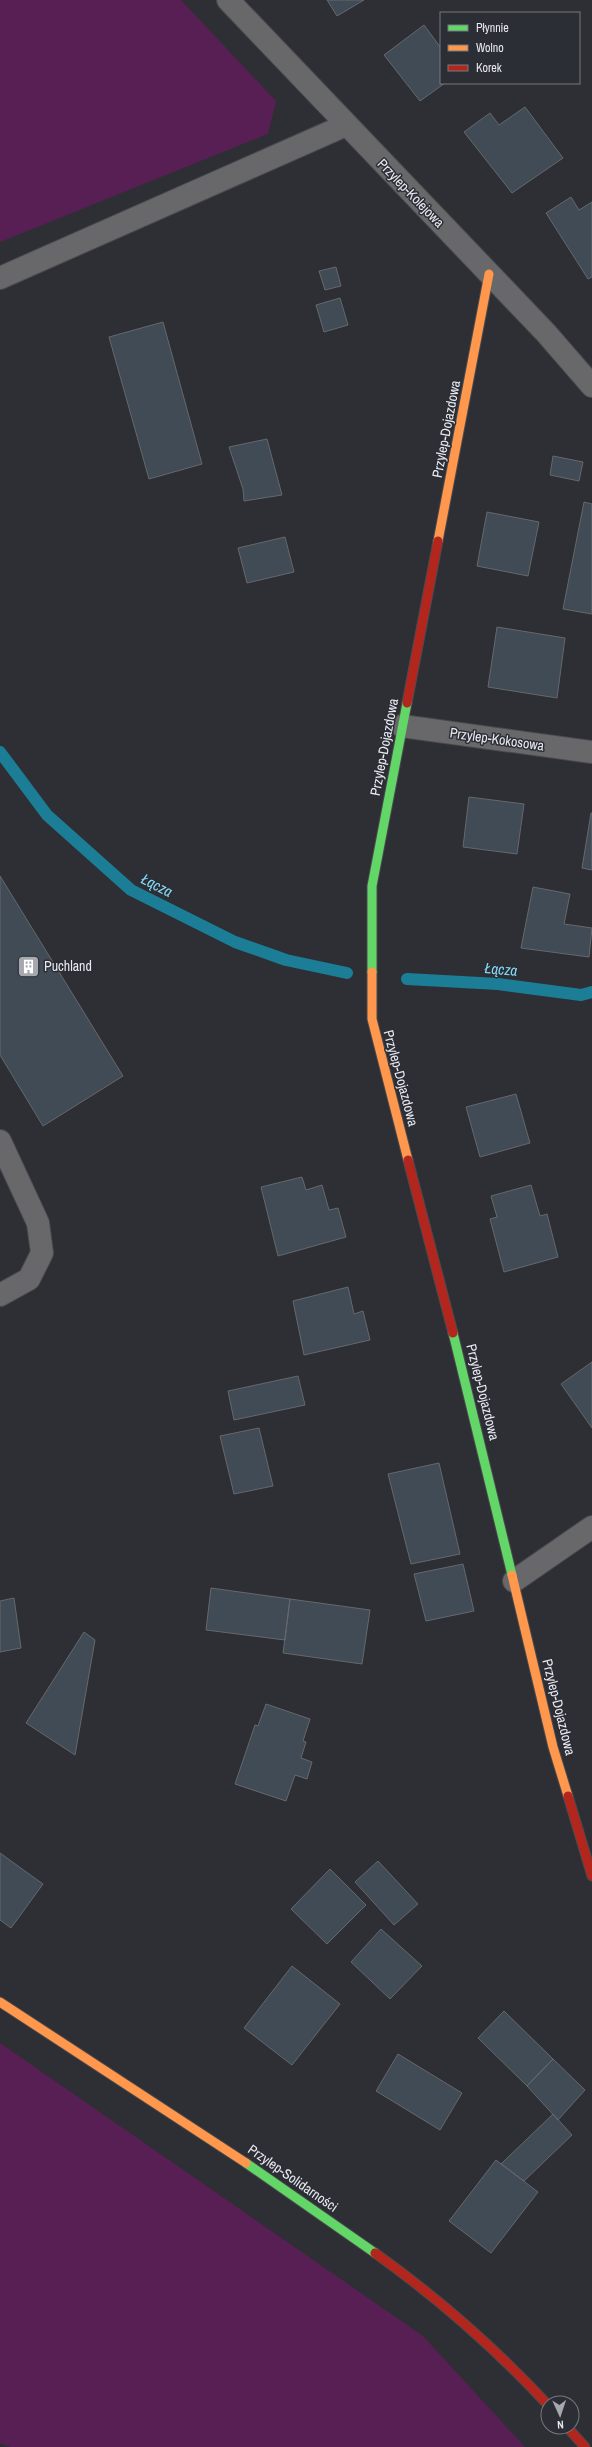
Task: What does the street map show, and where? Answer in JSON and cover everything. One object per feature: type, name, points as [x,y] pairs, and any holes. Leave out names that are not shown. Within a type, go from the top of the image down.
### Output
[{"type":"street","name":"Przylep-Kolejowa","points":[[228,0],[546,333],[592,386]]},
{"type":"street","points":[[0,278],[346,125]]},
{"type":"street","name":"Przylep-Dojazdowa","points":[[489,274],[372,886],[372,1019],[474,1414],[553,1747],[587,1839],[592,1876]]},
{"type":"street","name":"Przylep-Kokosowa","points":[[402,726],[592,752]]},
{"type":"street","points":[[0,1141],[38,1223],[42,1253],[29,1279],[0,1295]]},
{"type":"street","points":[[514,1582],[592,1527]]},
{"type":"street","name":"Przylep-Solidarności","points":[[0,2002],[242,2160],[400,2270],[468,2325],[540,2397]]},
{"type":"street","points":[[574,2435],[585,2447]]},
{"type":"shaded area","points":[[0,0],[181,0],[276,101],[268,134],[0,242]]},
{"type":"shaded area","points":[[0,2043],[423,2336],[525,2447],[10,2447],[0,2443]]},
{"type":"building","points":[[327,0],[364,0],[337,16]]},
{"type":"building","points":[[424,25],[440,47],[440,84],[444,84],[420,101],[384,55]]},
{"type":"building","points":[[525,107],[563,158],[512,193],[464,132],[490,113],[499,125]]},
{"type":"building","points":[[571,197],[579,210],[592,202],[592,277],[588,279],[546,213]]},
{"type":"building","points":[[336,267],[341,286],[325,290],[319,271]]},
{"type":"building","points":[[340,298],[348,325],[324,332],[316,305]]},
{"type":"building","points":[[163,322],[202,464],[149,479],[109,337]]},
{"type":"building","points":[[267,439],[282,495],[244,501],[243,489],[229,447]]},
{"type":"building","points":[[553,456],[583,462],[579,481],[550,475]]},
{"type":"building","points":[[584,502],[592,504],[592,614],[563,609]]},
{"type":"building","points":[[487,512],[539,522],[528,576],[477,566]]},
{"type":"building","points":[[285,537],[294,572],[247,583],[238,548]]},
{"type":"building","points":[[497,627],[565,638],[557,698],[488,687]]},
{"type":"building","points":[[469,797],[524,804],[517,854],[463,847]]},
{"type":"building","points":[[592,813],[592,870],[582,868]]},
{"type":"building","name":"Puchland","points":[[0,876],[123,1076],[43,1126],[0,1055]]},
{"type":"building","points":[[533,887],[570,894],[564,924],[592,928],[589,957],[521,948]]},
{"type":"building","points":[[516,1094],[530,1143],[480,1157],[466,1107]]},
{"type":"building","points":[[302,1177],[306,1190],[322,1185],[329,1210],[338,1208],[346,1237],[278,1256],[261,1187]]},
{"type":"building","points":[[531,1185],[540,1216],[547,1214],[558,1257],[504,1272],[490,1219],[497,1217],[491,1196]]},
{"type":"building","points":[[348,1287],[354,1314],[363,1311],[370,1340],[304,1355],[293,1301]]},
{"type":"building","points":[[592,1362],[592,1428],[561,1384]]},
{"type":"building","points":[[298,1376],[305,1405],[234,1420],[228,1391]]},
{"type":"building","points":[[259,1428],[273,1486],[234,1494],[220,1436]]},
{"type":"building","points":[[439,1463],[460,1554],[411,1564],[388,1474]]},
{"type":"building","points":[[463,1564],[474,1611],[426,1621],[414,1574]]},
{"type":"building","points":[[211,1588],[290,1599],[285,1640],[206,1630]]},
{"type":"building","points":[[14,1598],[21,1648],[0,1652],[0,1601]]},
{"type":"building","points":[[290,1599],[370,1610],[362,1664],[283,1653]]},
{"type":"building","points":[[84,1632],[95,1640],[75,1755],[26,1723]]},
{"type":"building","points":[[266,1704],[310,1719],[303,1741],[306,1742],[301,1758],[312,1762],[307,1779],[295,1775],[286,1801],[235,1784],[255,1725],[258,1726]]},
{"type":"building","points":[[0,1853],[43,1884],[11,1928],[0,1920]]},
{"type":"building","points":[[378,1861],[418,1904],[394,1925],[355,1882]]},
{"type":"building","points":[[330,1869],[366,1905],[327,1944],[291,1909]]},
{"type":"building","points":[[381,1929],[422,1966],[390,1999],[351,1962]]},
{"type":"building","points":[[292,1966],[340,2004],[292,2065],[244,2028]]},
{"type":"building","points":[[504,2011],[553,2059],[527,2086],[478,2038]]},
{"type":"building","points":[[398,2054],[462,2093],[440,2130],[376,2091]]},
{"type":"building","points":[[553,2059],[585,2090],[558,2120],[527,2086]]},
{"type":"building","points":[[553,2114],[572,2135],[524,2181],[501,2164]]},
{"type":"building","points":[[496,2160],[538,2192],[491,2253],[449,2221]]},
{"type":"waterway","name":"Łącza","points":[[0,752],[47,815],[131,890],[235,942],[286,960],[347,973]]},
{"type":"waterway","name":"Łącza","points":[[407,979],[498,984],[581,995],[592,992]]},
{"type":"traffic: fast","points":[[372,972],[372,886],[407,703]]},
{"type":"traffic: fast","points":[[453,1333],[512,1575]]},
{"type":"traffic: fast","points":[[246,2163],[375,2253]]},
{"type":"traffic: slow","points":[[438,541],[489,274]]},
{"type":"traffic: slow","points":[[372,972],[372,1019],[408,1160]]},
{"type":"traffic: slow","points":[[512,1575],[553,1747],[568,1796]]},
{"type":"traffic: slow","points":[[0,2002],[246,2163]]},
{"type":"traffic: jam","points":[[407,703],[438,541]]},
{"type":"traffic: jam","points":[[408,1160],[453,1333]]},
{"type":"traffic: jam","points":[[568,1796],[592,1876]]},
{"type":"traffic: jam","points":[[375,2253],[465,2324],[540,2397]]},
{"type":"traffic: jam","points":[[574,2435],[585,2447]]},
{"type":"place","name":"Puchland","points":[[28,966]]}]
